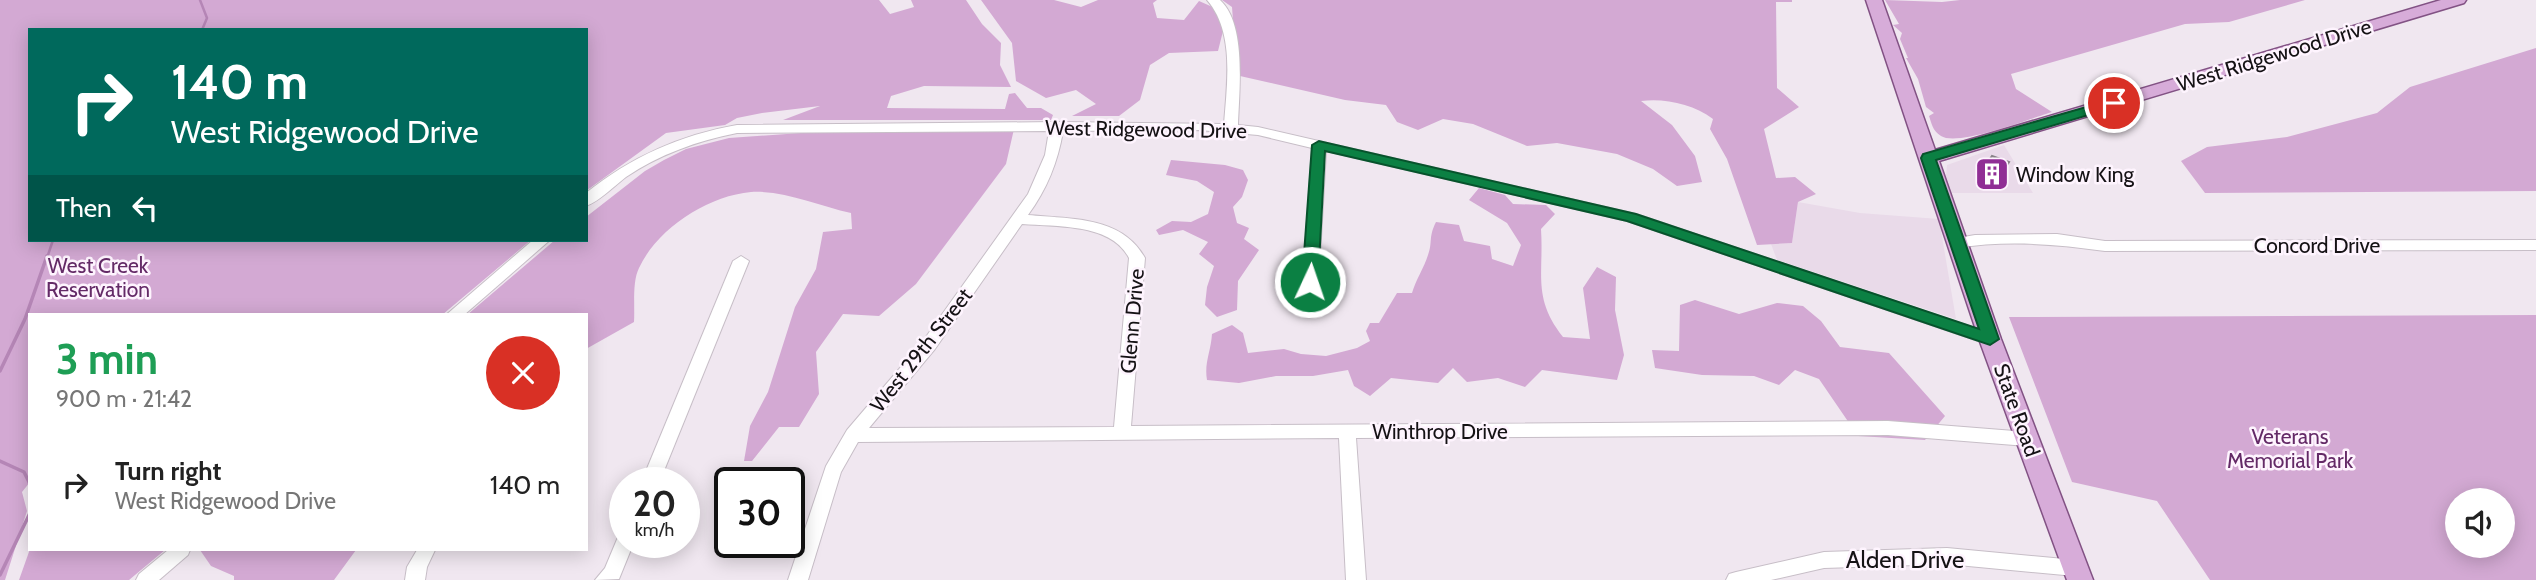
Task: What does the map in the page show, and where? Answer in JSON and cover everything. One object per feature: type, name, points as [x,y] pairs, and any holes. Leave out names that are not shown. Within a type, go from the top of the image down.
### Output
[{"type":"main road","name":"State Road","points":[[1874,0],[1956,243],[2077,574]]},
{"type":"main road","name":"West Ridgewood Drive","points":[[1928,158],[2458,0]]},
{"type":"street","points":[[1213,0],[1223,9],[1231,39],[1231,128]]},
{"type":"street","name":"West 29th Street","points":[[799,580],[832,471],[853,435],[929,345],[1019,219],[1046,173],[1057,126]]},
{"type":"street","name":"West Ridgewood Drive","points":[[588,200],[646,157],[680,142],[720,132],[769,128],[1231,128],[1319,145],[1631,217],[1990,339]]},
{"type":"street","points":[[1309,308],[1319,145]]},
{"type":"street","name":"Glenn Drive","points":[[1019,219],[1112,232],[1126,239],[1135,248],[1137,258],[1122,433]]},
{"type":"street","points":[[456,313],[540,242]]},
{"type":"street","name":"Concord Drive","points":[[1956,243],[1977,247],[2536,245]]},
{"type":"street","points":[[656,467],[741,261]]},
{"type":"street","name":"Winthrop Drive","points":[[853,435],[1888,428],[2027,439]]},
{"type":"street","points":[[1347,432],[1356,580]]},
{"type":"street","points":[[146,580],[180,551]]},
{"type":"street","points":[[415,580],[417,567],[425,551]]},
{"type":"street","name":"Alden Drive","points":[[1736,580],[1824,560],[1947,556],[2077,574]]},
{"type":"street","points":[[605,580],[612,573],[618,558]]},
{"type":"shaded area","points":[[2004,145],[2033,193],[1952,193],[1946,176],[1947,165]]},
{"type":"shaded area","points":[[1798,202],[1860,213],[1939,219],[1956,319],[1777,260],[1771,244],[1792,243]]},
{"type":"green space","name":"West Creek Reservation","points":[[0,0],[879,0],[890,14],[914,7],[911,0],[966,0],[982,24],[1001,43],[1000,65],[1011,87],[924,86],[891,96],[887,108],[1005,109],[1009,94],[1015,93],[1027,108],[1041,108],[1053,115],[1051,120],[783,120],[820,106],[762,113],[737,118],[725,125],[666,133],[588,190],[588,28],[28,28],[28,242],[529,242],[444,313],[28,313],[28,484],[22,492],[27,511],[5,580],[0,580]]},
{"type":"green space","points":[[981,0],[1054,0],[1081,7],[1098,0],[1157,0],[1153,3],[1157,18],[1184,20],[1199,1],[1217,9],[1223,31],[1218,51],[1169,53],[1150,65],[1140,100],[1119,116],[1072,116],[1096,104],[1076,90],[1046,98],[1016,81],[1012,43]]},
{"type":"green space","points":[[1222,0],[1792,0],[1776,2],[1777,88],[1799,107],[1764,129],[1776,178],[1795,177],[1816,194],[1798,202],[1792,243],[1757,245],[1727,159],[1710,129],[1713,119],[1697,109],[1669,101],[1641,101],[1672,125],[1695,156],[1702,182],[1677,186],[1653,169],[1617,154],[1557,143],[1527,146],[1473,124],[1443,119],[1418,130],[1397,122],[1386,105],[1345,100],[1240,76],[1236,62],[1232,7]]},
{"type":"green space","points":[[1885,0],[2305,0],[2229,22],[2185,24],[2011,74],[2016,89],[2052,112],[1978,135],[1950,138],[1941,136],[1933,127],[1929,116],[1934,113],[1926,107],[1918,79],[1906,58],[1900,39],[1902,33],[1893,25],[1899,24]]},
{"type":"green space","points":[[2536,48],[2536,191],[2205,193],[2181,161],[2207,147],[2287,137],[2377,113],[2410,87]]},
{"type":"green space","points":[[1014,129],[1006,164],[916,284],[879,316],[843,314],[816,352],[819,394],[799,427],[779,427],[752,461],[744,461],[750,426],[768,392],[795,307],[816,269],[823,232],[852,229],[851,213],[789,196],[763,192],[734,195],[701,208],[671,228],[647,254],[635,280],[634,322],[588,348],[588,313],[469,313],[553,242],[588,242],[588,215],[645,171],[664,160],[686,149],[729,138],[815,132]]},
{"type":"green space","points":[[1171,160],[1225,165],[1243,170],[1248,180],[1242,197],[1233,207],[1237,223],[1249,228],[1244,239],[1259,250],[1238,281],[1237,310],[1217,317],[1205,305],[1214,266],[1199,254],[1208,242],[1183,230],[1159,235],[1156,230],[1172,221],[1191,222],[1208,214],[1214,192],[1197,181],[1166,175]]},
{"type":"green space","points":[[1479,188],[1505,195],[1513,204],[1546,205],[1555,214],[1541,229],[1542,285],[1547,310],[1563,337],[1590,339],[1583,288],[1597,267],[1616,277],[1615,310],[1624,355],[1617,380],[1542,370],[1525,387],[1498,378],[1467,382],[1453,368],[1438,383],[1391,378],[1370,396],[1354,386],[1348,370],[1313,376],[1276,376],[1239,383],[1207,380],[1206,368],[1212,334],[1232,325],[1243,333],[1248,353],[1284,349],[1301,354],[1326,356],[1357,348],[1370,341],[1366,331],[1370,323],[1379,323],[1397,293],[1412,293],[1428,255],[1436,222],[1459,225],[1464,241],[1490,246],[1492,259],[1513,266],[1521,245],[1507,223],[1469,200]]},
{"type":"green space","points":[[1695,300],[1739,314],[1777,303],[1803,306],[1821,321],[1840,347],[1889,353],[1945,416],[1925,440],[1858,436],[1819,379],[1795,370],[1779,385],[1754,376],[1702,375],[1655,368],[1652,350],[1679,351],[1680,305]]},
{"type":"green space","name":"Veterans Memorial Park","points":[[2536,315],[2536,580],[2210,580],[2157,501],[2072,482],[2009,317]]},
{"type":"green space","points":[[29,551],[164,551],[129,580],[19,580]]},
{"type":"green space","points":[[201,551],[355,551],[334,580],[234,580],[234,576],[211,566]]},
{"type":"building","points":[[1992,156],[2009,162],[1999,178],[1982,171]]},
{"type":"waterway","points":[[200,0],[207,18],[203,28]]},
{"type":"waterway","points":[[47,258],[52,242]]},
{"type":"waterway","points":[[0,371],[25,319],[47,256]]},
{"type":"waterway","points":[[0,461],[24,472],[28,480]]},
{"type":"waterway","points":[[0,575],[28,517]]},
{"type":"place","name":"Window King","points":[[1992,174]]},
{"type":"route","points":[[1310,282],[1319,145],[1631,217],[1990,339],[1928,158],[2114,103]]}]
